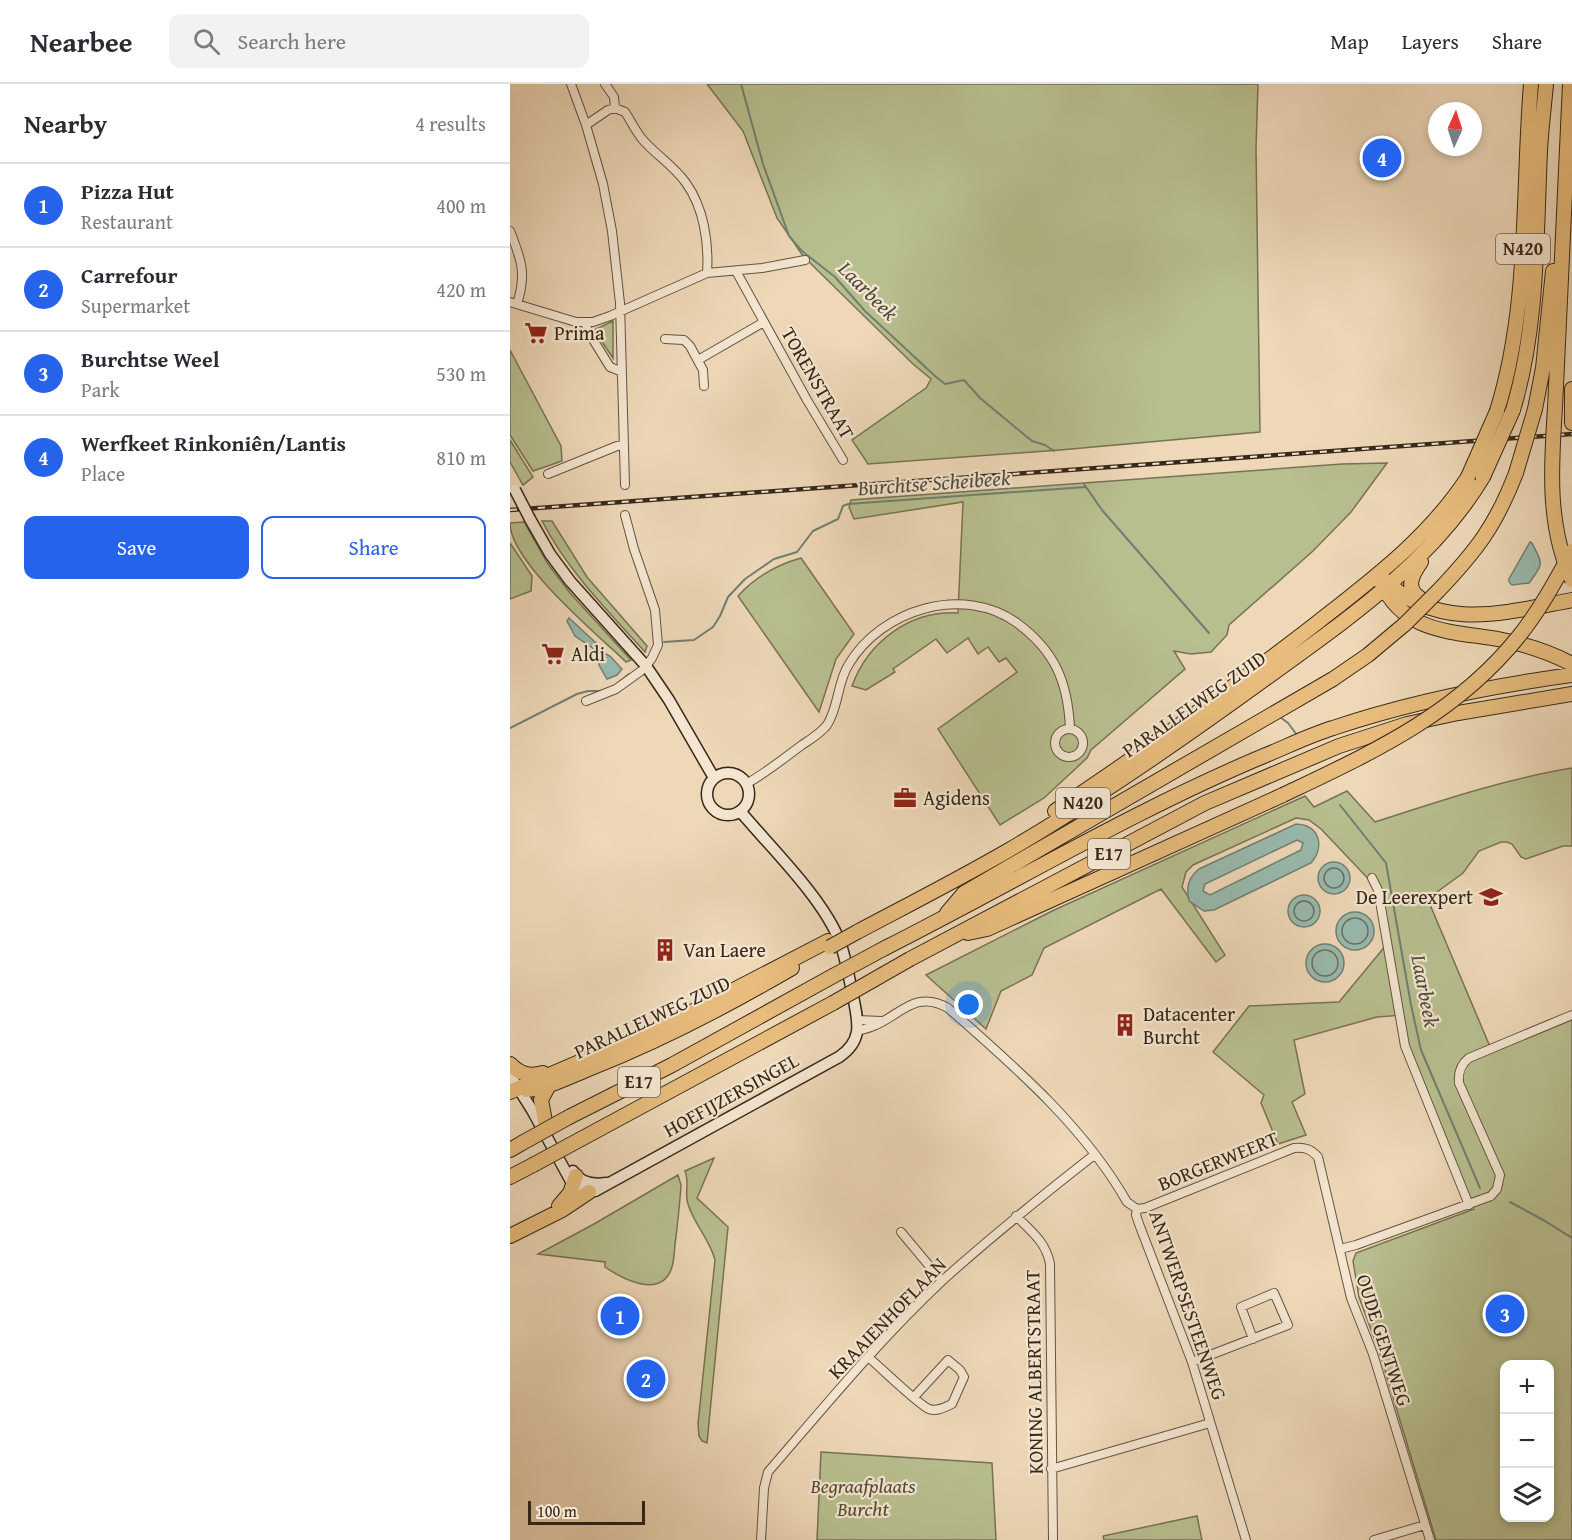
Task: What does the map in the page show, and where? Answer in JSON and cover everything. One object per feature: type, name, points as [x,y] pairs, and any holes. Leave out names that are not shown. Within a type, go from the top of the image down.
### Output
[{"type":"highway","name":"PARALLELWEG ZUID","points":[[1259,676],[1346,619],[1383,582],[1458,493],[1468,477],[1497,411],[1505,386],[1517,315],[1525,225],[1525,151],[1531,84]]},
{"type":"highway","name":"PARALLELWEG ZUID","points":[[520,1089],[672,1022],[1010,850],[1096,795],[1425,552],[1459,514],[1483,477],[1513,410],[1524,369],[1535,282],[1540,149],[1546,84]]},
{"type":"highway","points":[[1569,84],[1552,445],[1554,518],[1564,564],[1572,580]]},
{"type":"highway","points":[[941,919],[964,893],[1285,707],[1359,661],[1405,624],[1439,590],[1486,536],[1503,505],[1516,473],[1535,409],[1543,368],[1549,300],[1563,195]]},
{"type":"highway","points":[[1572,389],[1572,423]]},
{"type":"highway","points":[[948,937],[987,929],[1282,795],[1380,748],[1415,728],[1457,698],[1482,676],[1519,636],[1537,612],[1572,551]]},
{"type":"highway","points":[[1425,552],[1410,582],[1419,598],[1439,612]]},
{"type":"highway","points":[[1383,582],[1393,604],[1406,614],[1430,626],[1454,633],[1525,645],[1572,664]]},
{"type":"highway","points":[[1383,582],[1417,603],[1439,612],[1477,616],[1572,600]]},
{"type":"highway","points":[[1346,619],[1381,604],[1393,604]]},
{"type":"highway","name":"E17","points":[[516,1146],[672,1065],[885,948],[1219,774],[1331,728],[1385,712],[1437,699],[1572,675]]},
{"type":"highway","name":"E17","points":[[510,1177],[833,1003],[948,937],[1037,893],[1205,803],[1339,746],[1407,724],[1572,694]]},
{"type":"highway","name":"PARALLELWEG ZUID","points":[[520,1089],[549,1085],[690,1025],[829,944]]},
{"type":"highway","points":[[510,1065],[527,1075],[560,1070]]},
{"type":"highway","points":[[545,1121],[541,1100],[549,1085]]},
{"type":"highway","points":[[551,1214],[565,1201],[574,1180]]},
{"type":"highway","points":[[510,1236],[562,1210],[589,1192]]},
{"type":"street","points":[[571,84],[586,124],[608,208],[617,271],[625,485]]},
{"type":"street","points":[[605,84],[614,97],[615,108]]},
{"type":"street","points":[[586,124],[608,110],[615,108],[626,112],[642,138],[686,183],[700,212],[708,251],[707,273]]},
{"type":"street","points":[[510,231],[523,266],[520,294],[513,303],[585,323],[603,319],[707,273],[736,271],[805,260]]},
{"type":"street","name":"TORENSTRAAT","points":[[736,271],[843,460]]},
{"type":"street","name":"TORENSTRAAT","points":[[698,360],[764,322]]},
{"type":"street","points":[[585,323],[610,367],[620,371]]},
{"type":"street","points":[[665,339],[684,340],[690,346],[703,369],[704,386]]},
{"type":"street","points":[[548,474],[624,445]]},
{"type":"street","points":[[512,485],[550,554],[669,700],[714,778]]},
{"type":"street","points":[[586,701],[616,689],[643,668],[652,658],[658,645],[655,610],[625,515]]},
{"type":"street","points":[[746,784],[822,731],[832,714],[848,664],[869,640],[893,621],[922,608],[954,604],[985,608],[1014,621],[1039,641],[1057,667],[1068,697],[1070,729]]},
{"type":"street","points":[[723,774],[733,774],[746,784],[748,800],[740,811],[724,815],[710,805],[707,793],[714,778],[723,774]]},
{"type":"street","points":[[740,811],[812,896],[833,929],[842,950],[857,1026]]},
{"type":"street","points":[[1372,878],[1378,890],[1405,1046],[1469,1205]]},
{"type":"street","name":"ANTWERPSESTEENWEG","points":[[857,1026],[882,1022],[922,1001],[933,1001],[948,1008],[1056,1107],[1074,1128],[1127,1202],[1137,1209],[1139,1224],[1192,1362],[1246,1540]]},
{"type":"street","points":[[1340,1249],[1469,1205],[1491,1196],[1497,1190],[1500,1174],[1459,1083],[1459,1071],[1469,1058],[1572,1015]]},
{"type":"street","name":"HOEFIJZERSINGEL","points":[[589,1192],[613,1182],[839,1057],[851,1048],[857,1026]]},
{"type":"street","points":[[510,1065],[520,1089],[574,1180],[583,1191],[589,1192]]},
{"type":"street","points":[[510,1076],[545,1121],[574,1180]]},
{"type":"street","name":"BORGERWEERT","points":[[1137,1209],[1145,1208],[1294,1148],[1311,1150]]},
{"type":"street","name":"OUDE GENTWEG","points":[[1311,1150],[1318,1157],[1351,1298],[1373,1354],[1430,1540]]},
{"type":"street","name":"KRAAIENHOFLAAN","points":[[761,1540],[764,1488],[768,1472],[868,1357],[942,1281],[1016,1216],[1094,1155]]},
{"type":"street","points":[[574,1180],[591,1184],[613,1182]]},
{"type":"street","name":"KONING ALBERTSTRAAT","points":[[1016,1216],[1039,1239],[1047,1251],[1050,1264],[1053,1540]]},
{"type":"street","points":[[902,1232],[942,1281]]},
{"type":"street","points":[[1192,1362],[1253,1339],[1288,1325],[1274,1293],[1241,1307],[1253,1339]]},
{"type":"street","points":[[868,1357],[914,1397],[929,1409],[939,1409],[952,1404],[964,1377],[960,1370],[948,1360],[914,1397]]},
{"type":"street","points":[[1051,1469],[1210,1423]]},
{"type":"street","points":[[1374,1540],[1425,1525]]},
{"type":"green space","points":[[707,84],[1258,84],[1256,149],[1260,432],[868,464],[852,440],[926,388],[931,379],[803,256],[777,218],[743,131]]},
{"type":"green space","points":[[613,321],[613,358],[594,330]]},
{"type":"green space","points":[[510,350],[561,446],[562,461],[533,471],[510,435]]},
{"type":"green space","points":[[510,440],[533,477],[523,485],[510,462]]},
{"type":"green space","points":[[1387,463],[1351,512],[1313,551],[1229,625],[1227,635],[1211,652],[1191,654],[1174,651],[1185,669],[1091,750],[1087,758],[1044,798],[1000,825],[938,729],[1017,672],[1006,658],[999,662],[988,647],[978,654],[968,638],[947,653],[936,639],[893,669],[895,672],[866,690],[852,686],[869,656],[893,632],[923,617],[940,613],[958,613],[963,502],[854,519],[849,507],[851,500],[1342,464]]},
{"type":"green space","points":[[542,521],[552,521],[587,577],[647,646],[645,652],[576,573]]},
{"type":"green space","points":[[524,522],[548,564],[570,593],[631,660],[626,662],[539,577],[514,539],[510,523]]},
{"type":"green space","points":[[510,543],[532,576],[531,591],[510,599]]},
{"type":"green space","points":[[801,558],[854,634],[836,659],[819,712],[738,596],[767,572]]},
{"type":"green space","points":[[1572,768],[1572,846],[1563,846],[1526,859],[1521,857],[1512,844],[1507,842],[1501,842],[1479,851],[1463,873],[1433,895],[1431,907],[1491,1049],[1572,1015],[1572,1540],[1436,1540],[1380,1354],[1359,1297],[1353,1261],[1356,1253],[1474,1209],[1409,1046],[1403,1015],[1377,1017],[1294,1040],[1305,1094],[1292,1102],[1306,1135],[1278,1144],[1261,1103],[1264,1095],[1213,1052],[1249,1006],[1339,1002],[1387,944],[1378,889],[1321,829],[1309,820],[1296,818],[1193,865],[1186,872],[1182,887],[1225,955],[1216,962],[1161,889],[1044,948],[1032,975],[1001,991],[986,1029],[926,975],[1052,911],[1305,796],[1314,807],[1347,791],[1375,822],[1522,778]]},
{"type":"green space","points":[[714,1158],[697,1198],[728,1227],[707,1443],[699,1436],[698,1424],[715,1260],[688,1204],[685,1171]]},
{"type":"green space","points":[[678,1175],[681,1185],[673,1262],[665,1279],[658,1283],[640,1284],[605,1267],[605,1262],[538,1254],[594,1224]]},
{"type":"green space","name":"Begraafplaats Burcht","points":[[821,1452],[992,1463],[996,1540],[817,1540]]},
{"type":"green space","points":[[1197,1516],[1202,1540],[1104,1540],[1103,1536]]},
{"type":"water","points":[[1530,542],[1540,560],[1539,567],[1529,583],[1512,585],[1509,579]]},
{"type":"water","points":[[569,618],[597,644],[594,649],[575,636],[567,621]]},
{"type":"water","points":[[606,654],[622,669],[617,675],[607,679],[599,665],[599,658]]},
{"type":"water","points":[[1296,824],[1310,828],[1318,838],[1318,850],[1311,863],[1214,910],[1204,911],[1189,901],[1189,883],[1199,869]],"holes":[[[1297,840],[1303,843],[1301,850],[1210,895],[1203,891],[1205,884]]]},
{"type":"water","points":[[1334,862],[1346,866],[1350,878],[1346,890],[1334,894],[1322,890],[1318,878],[1322,866]]},
{"type":"water","points":[[1304,895],[1316,899],[1320,911],[1316,923],[1304,927],[1292,923],[1288,911],[1292,899]]},
{"type":"water","points":[[1355,912],[1368,918],[1374,931],[1368,944],[1355,950],[1342,944],[1336,931],[1342,918]]},
{"type":"water","points":[[1325,944],[1338,950],[1344,963],[1338,976],[1325,982],[1312,976],[1306,963],[1312,950]]},
{"type":"waterway","name":"Laarbeek","points":[[741,84],[763,164],[789,236],[802,251],[835,277],[865,311],[935,376],[945,384],[964,380],[980,398],[1032,441],[1054,451]]},
{"type":"waterway","name":"Laarbeek","points":[[1084,484],[1102,510],[1209,633]]},
{"type":"waterway","name":"Burchtse Scheibeek","points":[[664,642],[694,640],[713,627],[728,597],[745,579],[774,559],[797,552],[813,531],[838,519],[843,506],[848,504],[1086,487]]},
{"type":"waterway","name":"Burchtse Scheibeek","points":[[618,683],[629,674]]},
{"type":"waterway","name":"Burchtse Scheibeek","points":[[510,728],[577,694],[604,691]]},
{"type":"waterway","points":[[1280,717],[1297,735]]},
{"type":"waterway","name":"Laarbeek","points":[[1340,805],[1386,863],[1421,1050],[1480,1188]]},
{"type":"waterway","name":"Laarbeek","points":[[1510,1202],[1572,1238]]},
{"type":"railway","points":[[510,510],[1572,434]]},
{"type":"place","name":"Werfkeet Rinkoniên/Lantis","points":[[1382,158]]},
{"type":"place","name":"Prima","points":[[536,333]]},
{"type":"place","name":"Aldi","points":[[553,654]]},
{"type":"place","name":"Agidens","points":[[905,798]]},
{"type":"place","name":"De Leerexpert","points":[[1491,897]]},
{"type":"place","name":"Van Laere","points":[[665,950]]},
{"type":"place","name":"Datacenter Burcht","points":[[1125,1025]]},
{"type":"place","name":"Burchtse Weel","points":[[1505,1314]]},
{"type":"place","name":"Pizza Hut","points":[[620,1316]]},
{"type":"place","name":"Carrefour","points":[[646,1379]]}]
